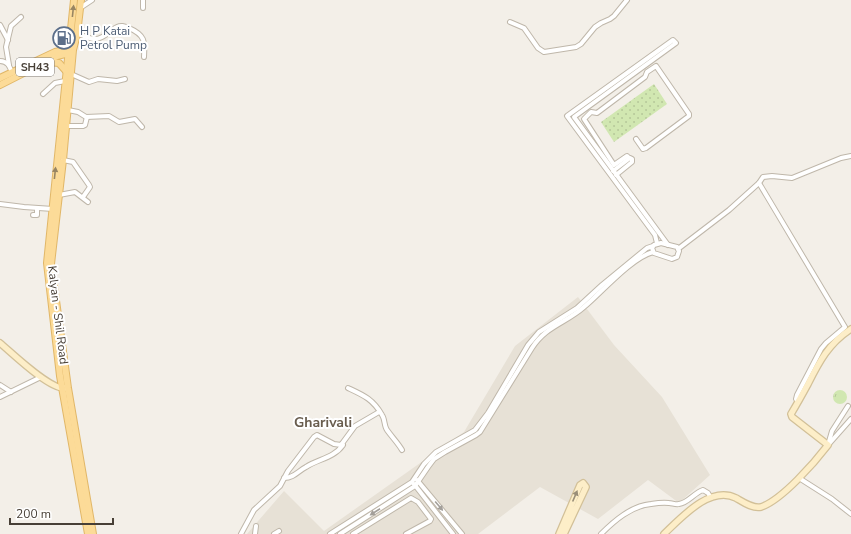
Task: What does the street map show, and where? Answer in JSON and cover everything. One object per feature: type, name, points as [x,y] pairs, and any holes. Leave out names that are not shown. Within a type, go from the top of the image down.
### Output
[{"type":"main road","name":"Kalyan - Shil Road","points":[[54,209],[59,195],[68,110],[74,0]]},
{"type":"main road","name":"Kalyan - Shil Road","points":[[71,52],[77,34],[81,0]]},
{"type":"main road","name":"SH43","points":[[0,84],[13,75],[55,52],[61,50],[71,52]]},
{"type":"main road","name":"SH43","points":[[0,78],[13,75],[71,52]]},
{"type":"main road","points":[[44,62],[56,62],[63,66],[69,73]]},
{"type":"main road","name":"Kalyan - Shil Road","points":[[69,73],[66,81],[54,209],[47,264],[88,534]]},
{"type":"main road","name":"Kalyan - Shil Road","points":[[65,388],[92,534]]},
{"type":"street","points":[[80,8],[92,0]]},
{"type":"street","points":[[143,0],[144,8]]},
{"type":"street","points":[[510,22],[524,28],[538,48],[544,52],[576,47],[581,44],[595,27],[614,16],[627,0]]},
{"type":"street","points":[[13,75],[9,65],[6,46],[11,26],[21,17]]},
{"type":"street","points":[[0,24],[8,40]]},
{"type":"street","points":[[77,34],[95,39],[106,35],[115,28],[124,26],[139,32],[141,35],[144,46],[144,57]]},
{"type":"street","points":[[674,42],[574,117],[567,116],[674,42]]},
{"type":"street","points":[[0,61],[9,65]]},
{"type":"street","points":[[616,175],[632,162],[632,159],[627,156],[614,165],[584,119],[591,112],[597,113],[645,77],[647,72],[656,66],[689,116],[646,148],[643,149],[636,139]]},
{"type":"street","points":[[69,73],[89,82],[98,79],[117,81],[125,79]]},
{"type":"street","points":[[43,94],[55,83],[66,81]]},
{"type":"street","points":[[68,110],[78,112],[87,117],[109,116],[119,122],[135,118],[142,127]]},
{"type":"street","points":[[567,116],[668,244]]},
{"type":"street","points":[[66,126],[86,125],[87,117]]},
{"type":"street","points":[[574,117],[616,175],[624,190],[655,235],[657,244]]},
{"type":"street","points":[[678,249],[729,210],[759,183],[763,177],[772,176],[792,178],[841,158],[851,156]]},
{"type":"street","points":[[613,171],[629,158]]},
{"type":"street","points":[[63,160],[73,162],[89,185],[90,187],[83,197]]},
{"type":"street","points":[[759,183],[845,327],[821,349],[797,395],[796,399],[798,401]]},
{"type":"street","points":[[59,195],[75,192],[88,202]]},
{"type":"street","points":[[0,204],[54,209]]},
{"type":"street","points":[[33,215],[37,214],[37,208]]},
{"type":"street","points":[[601,289],[647,248],[657,244],[668,244],[676,246],[678,249]]},
{"type":"street","points":[[653,246],[653,252]]},
{"type":"street","points":[[653,252],[672,259],[677,257],[678,249]]},
{"type":"street","points":[[340,534],[415,482],[424,464],[436,452],[470,434],[480,425],[528,345],[539,332],[577,308],[640,258],[653,252]]},
{"type":"street","points":[[828,445],[791,416],[819,361],[837,338],[851,329]]},
{"type":"street","points":[[0,343],[32,372],[65,388]]},
{"type":"street","points":[[0,397],[41,377]]},
{"type":"street","points":[[0,385],[11,392]]},
{"type":"street","points":[[348,388],[368,397],[380,412],[387,430],[402,450]]},
{"type":"street","points":[[828,445],[832,431],[848,406]]},
{"type":"street","points":[[284,478],[294,476],[305,467],[333,454],[342,447],[351,430],[355,426],[380,412]]},
{"type":"street","points":[[664,534],[702,501],[727,495],[752,507],[761,507],[779,495],[813,464],[851,419],[844,412]]},
{"type":"street","points":[[240,534],[254,510],[280,486],[284,478],[317,435],[334,444],[341,445],[344,442]]},
{"type":"street","points":[[799,478],[827,495],[851,514]]},
{"type":"street","points":[[330,534],[415,482]]},
{"type":"street","points":[[415,482],[454,534]]},
{"type":"street","points":[[415,482],[462,534]]},
{"type":"street","points":[[559,534],[580,485],[583,483],[586,487],[564,534]]},
{"type":"street","points":[[600,534],[613,522],[635,508],[649,504],[678,504],[685,502],[703,490],[708,493],[711,498]]},
{"type":"street","points":[[353,534],[411,498],[418,502],[430,521],[406,534]]},
{"type":"street","points":[[255,534],[256,526]]},
{"type":"street","points":[[274,534],[279,531]]},
{"type":"shaded area","points":[[578,297],[614,345],[662,397],[710,475],[679,503],[648,480],[598,519],[540,487],[478,534],[247,534],[284,491],[324,531],[464,432],[515,346]]},
{"type":"green space","points":[[654,84],[667,104],[614,142],[601,122]]},
{"type":"green space","points":[[840,390],[845,392],[847,397],[845,402],[840,404],[835,402],[833,397],[835,392]]},
{"type":"place","name":"H P Katai Petrol Pump","points":[[64,38]]},
{"type":"district","name":"Gharivali","points":[[323,422]]}]
